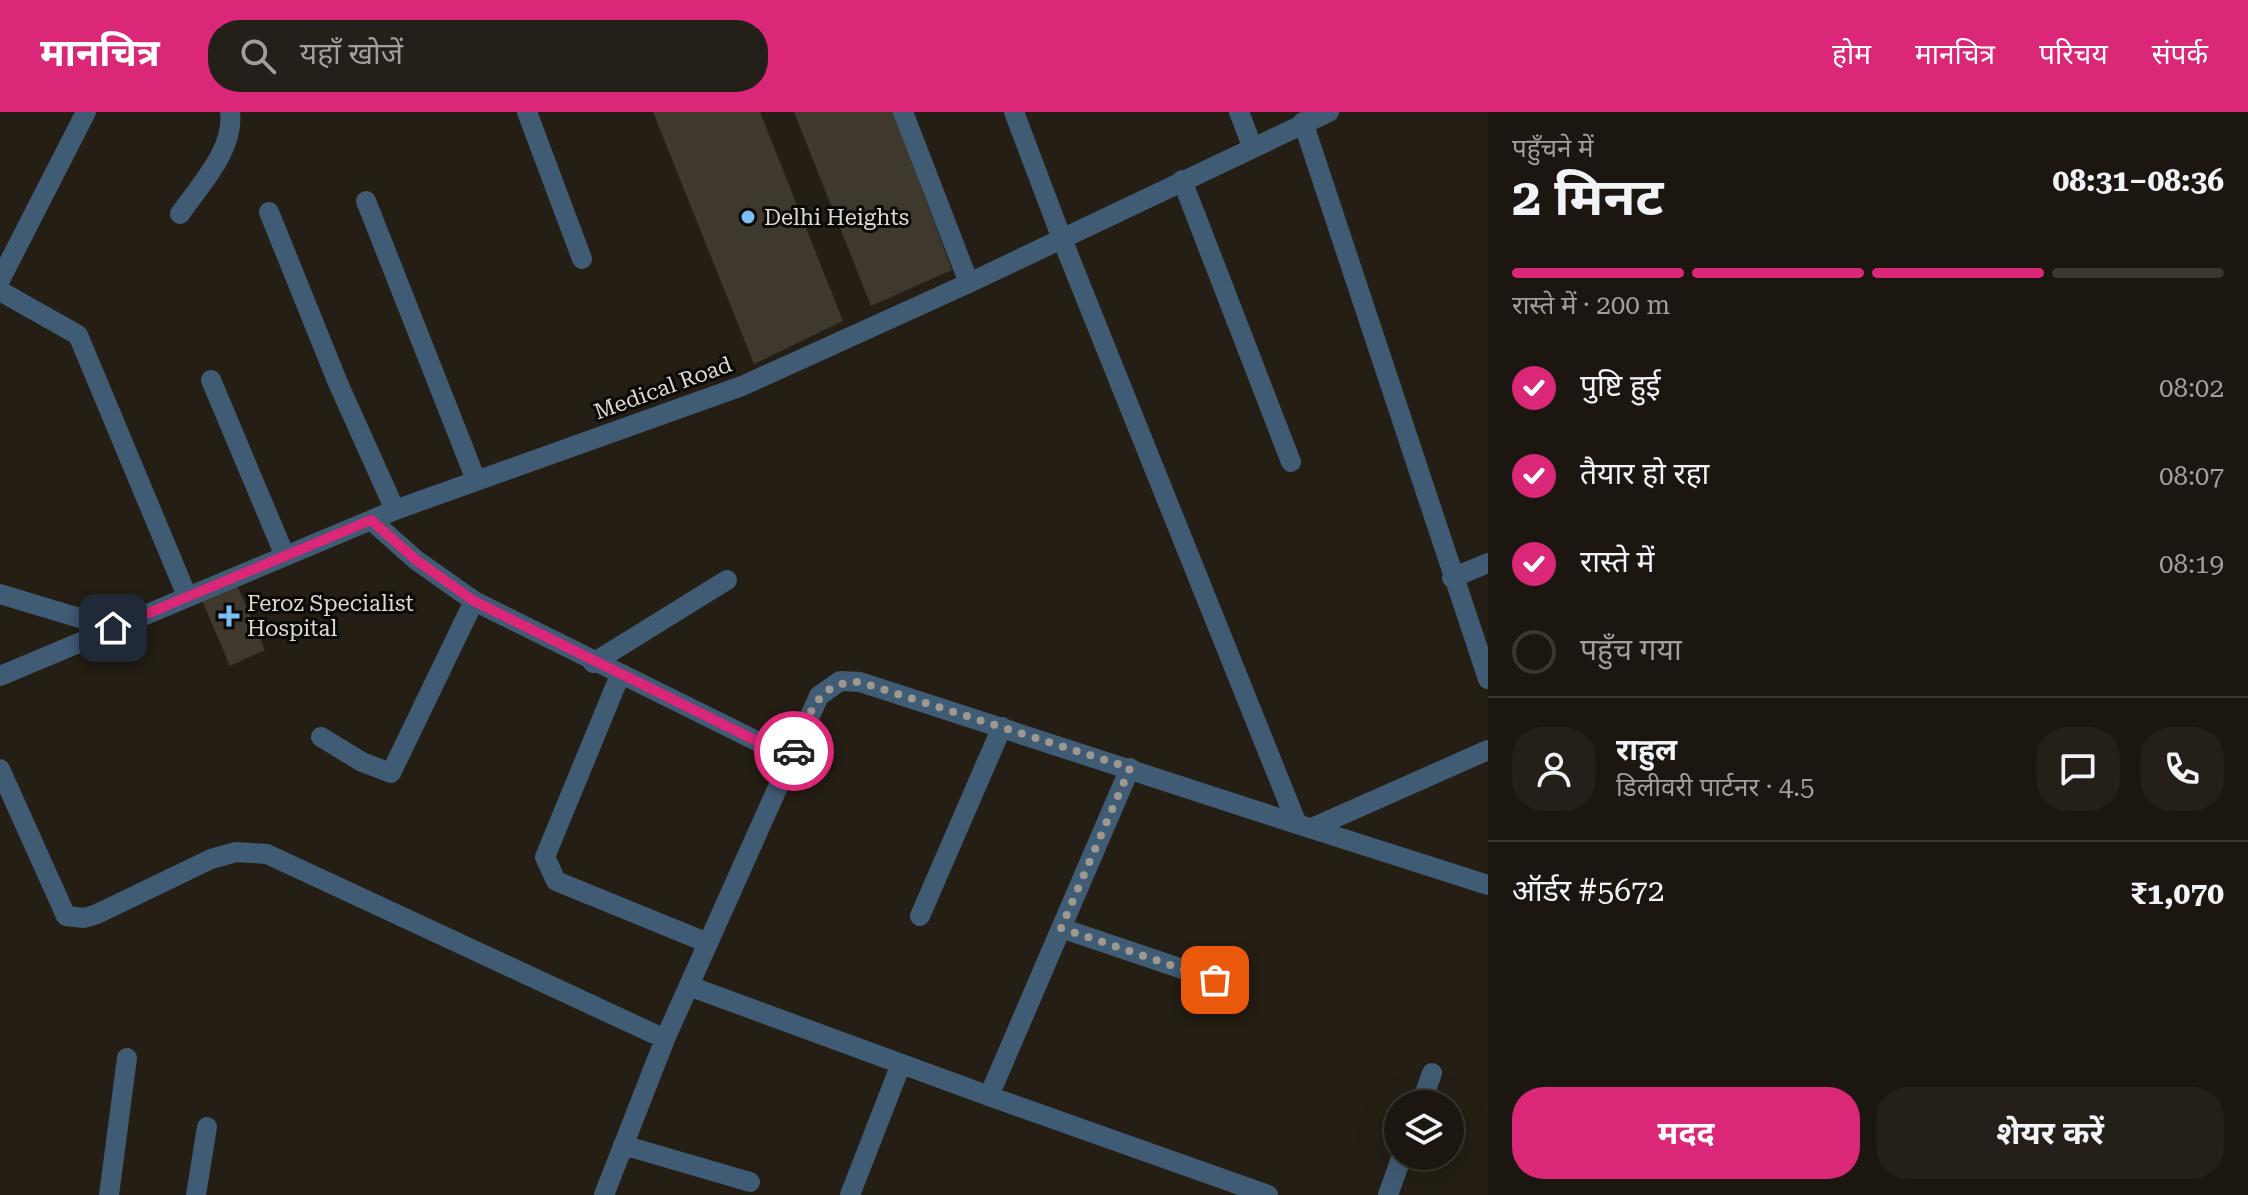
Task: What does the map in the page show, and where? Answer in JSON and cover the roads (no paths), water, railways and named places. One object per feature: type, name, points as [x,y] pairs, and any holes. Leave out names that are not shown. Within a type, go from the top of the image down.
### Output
[{"type":"street","points":[[0,280],[86,112]]},
{"type":"street","points":[[180,214],[224,148],[231,131],[230,112]]},
{"type":"street","points":[[527,112],[582,259]]},
{"type":"street","points":[[903,112],[969,283]]},
{"type":"street","points":[[1014,112],[1062,239],[1305,826]]},
{"type":"street","points":[[1239,112],[1252,146]]},
{"type":"street","name":"Medical Road","points":[[0,676],[395,510],[742,386],[969,283],[1329,112]]},
{"type":"street","points":[[1303,122],[1488,679]]},
{"type":"street","points":[[1182,180],[1291,462]]},
{"type":"street","points":[[366,201],[476,480]]},
{"type":"street","points":[[269,212],[338,383],[395,510]]},
{"type":"street","points":[[0,291],[78,335],[187,596]]},
{"type":"street","points":[[211,380],[285,556]]},
{"type":"street","points":[[371,520],[416,560],[474,601],[593,663],[791,758]]},
{"type":"street","points":[[1452,578],[1488,563]]},
{"type":"street","points":[[593,663],[727,580]]},
{"type":"street","points":[[0,594],[113,628]]},
{"type":"street","points":[[321,737],[362,762],[391,773],[474,601]]},
{"type":"street","points":[[620,675],[545,857],[548,870],[556,881],[708,943]]},
{"type":"street","points":[[604,1195],[665,1039],[819,696],[840,681],[860,682],[1488,885]]},
{"type":"street","points":[[920,916],[1002,727]]},
{"type":"street","points":[[1305,826],[1488,750]]},
{"type":"street","points":[[989,1096],[1130,768]]},
{"type":"street","points":[[0,769],[66,916],[84,918],[97,914],[211,859],[236,852],[267,854],[665,1039]]},
{"type":"street","points":[[1061,928],[1215,980]]},
{"type":"street","points":[[689,986],[1268,1195]]},
{"type":"street","points":[[109,1195],[127,1058]]},
{"type":"street","points":[[850,1195],[901,1064]]},
{"type":"street","points":[[1426,1090],[1432,1073]]},
{"type":"street","points":[[196,1195],[207,1127]]},
{"type":"street","points":[[623,1145],[750,1182]]},
{"type":"street","points":[[1388,1195],[1397,1170]]},
{"type":"place","name":"Delhi Heights","points":[[748,217]]},
{"type":"place","name":"Feroz Specialist Hospital","points":[[229,616]]}]
